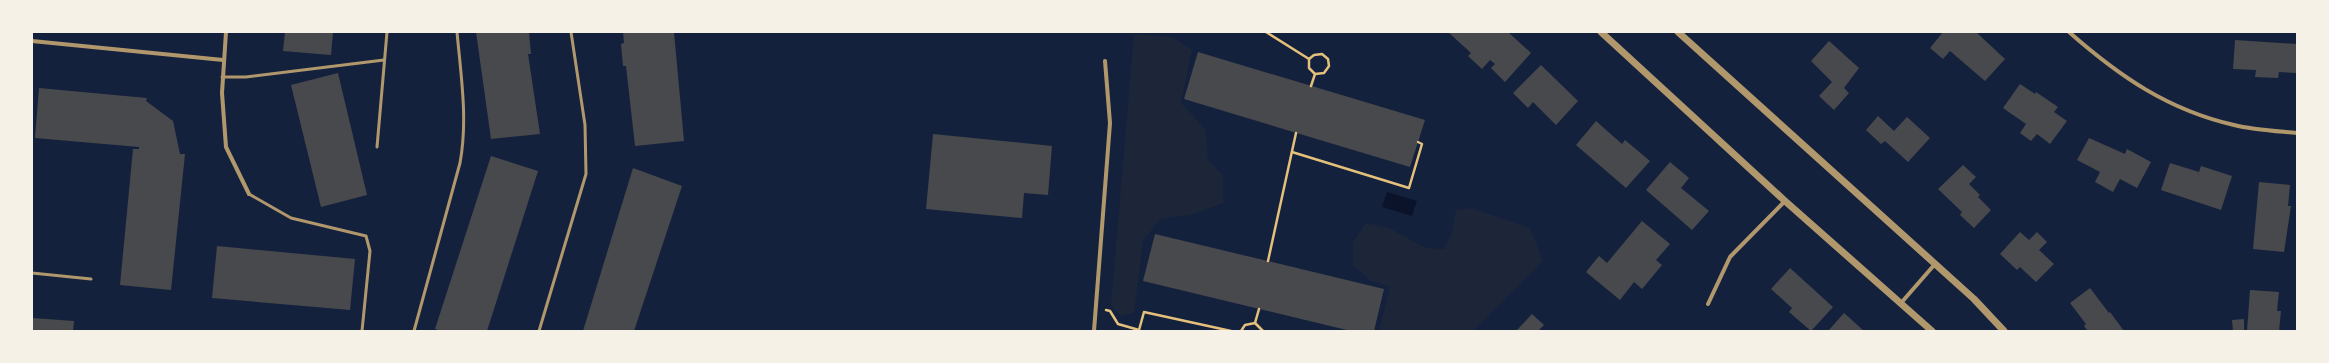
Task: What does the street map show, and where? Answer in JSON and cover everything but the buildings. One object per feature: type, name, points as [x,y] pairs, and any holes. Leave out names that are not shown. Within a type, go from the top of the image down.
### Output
[{"type":"street","points":[[226,32],[222,77],[226,147],[249,194]]},
{"type":"street","points":[[1678,32],[1974,299],[2004,331]]},
{"type":"street","points":[[2069,32],[2132,82],[2163,101],[2200,116],[2235,126],[2297,133]]},
{"type":"street","points":[[1603,33],[1785,200],[1932,331]]},
{"type":"street","points":[[32,41],[223,60]]},
{"type":"street","points":[[1094,331],[1110,123],[1105,60]]},
{"type":"street","points":[[1708,304],[1730,257],[1785,200]]},
{"type":"street","points":[[1901,303],[1935,264]]},
{"type":"lane","points":[[377,147],[387,32]]},
{"type":"lane","points":[[414,331],[460,163],[464,142],[464,111],[457,32]]},
{"type":"lane","points":[[540,331],[586,174],[585,125],[571,32]]},
{"type":"lane","points":[[222,77],[246,77],[384,60]]},
{"type":"lane","points":[[249,194],[291,218],[366,236],[370,250],[362,331]]},
{"type":"lane","points":[[32,273],[91,279]]},
{"type":"path","points":[[1266,32],[1309,59]]},
{"type":"path","points":[[1309,59],[1314,55],[1322,54],[1328,59],[1329,66],[1324,73],[1315,74]]},
{"type":"path","points":[[1309,59],[1309,68],[1315,74]]},
{"type":"path","points":[[1311,86],[1315,74]]},
{"type":"path","points":[[1268,261],[1296,133]]},
{"type":"path","points":[[1292,152],[1409,188],[1422,144],[1418,142]]},
{"type":"path","points":[[1096,307],[1110,311],[1118,324],[1139,330],[1144,312],[1231,331]]},
{"type":"path","points":[[1255,323],[1259,309]]},
{"type":"path","points":[[1241,331],[1245,325],[1255,323]]},
{"type":"path","points":[[1255,323],[1263,331]]},
{"type":"shaded area","points":[[1134,34],[1172,37],[1192,50],[1181,103],[1206,130],[1208,160],[1223,176],[1223,203],[1190,215],[1160,219],[1143,241],[1134,313],[1120,316],[1111,305]]},
{"type":"shaded area","points":[[1387,192],[1417,201],[1412,216],[1382,207]]},
{"type":"shaded area","points":[[1471,208],[1530,228],[1543,261],[1473,331],[1379,331],[1390,287],[1371,281],[1353,265],[1353,242],[1366,223],[1389,228],[1426,248],[1444,249],[1452,232],[1456,210]]}]
